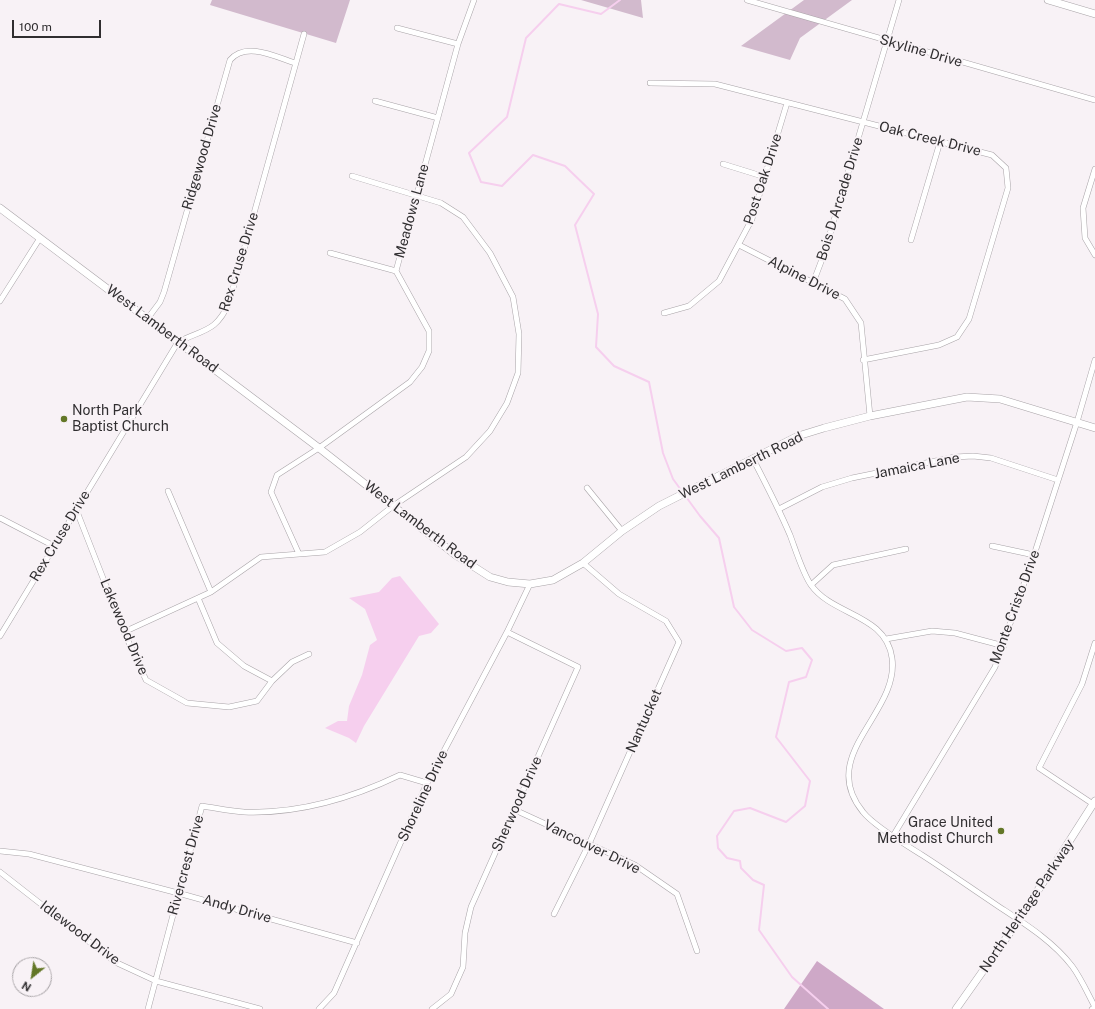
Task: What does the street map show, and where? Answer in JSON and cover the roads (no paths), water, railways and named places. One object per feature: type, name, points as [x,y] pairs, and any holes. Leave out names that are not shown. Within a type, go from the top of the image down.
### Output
[{"type":"street","name":"Meadows Lane","points":[[299,554],[271,492],[277,475],[319,448],[410,382],[422,367],[429,351],[429,331],[396,271],[458,44],[474,0]]},
{"type":"street","name":"Skyline Drive","points":[[748,0],[1095,100]]},
{"type":"street","name":"Bois D Arcade Drive","points":[[813,282],[824,254],[864,123],[899,0]]},
{"type":"street","points":[[1048,0],[1095,14]]},
{"type":"street","points":[[398,28],[458,44]]},
{"type":"street","name":"Rex Cruse Drive","points":[[0,636],[178,342],[218,323],[223,317],[229,303],[304,34]]},
{"type":"street","name":"Ridgewood Drive","points":[[148,318],[160,302],[164,292],[230,60],[240,51],[250,50],[296,63]]},
{"type":"street","name":"Oak Creek Drive","points":[[650,83],[715,84],[992,155],[1006,168],[1008,188],[969,319],[957,337],[939,345],[863,360]]},
{"type":"street","points":[[375,101],[438,118]]},
{"type":"street","name":"Post Oak Drive","points":[[664,313],[689,306],[719,281],[752,219],[787,103]]},
{"type":"street","points":[[911,240],[940,142]]},
{"type":"street","points":[[722,164],[765,177]]},
{"type":"street","points":[[1095,169],[1083,208],[1084,238],[1095,255]]},
{"type":"street","points":[[124,632],[211,592],[261,557],[325,552],[360,532],[393,506],[466,458],[490,431],[508,403],[518,366],[519,334],[513,297],[490,253],[463,217],[441,202],[352,176]]},
{"type":"street","name":"West Lamberth Road","points":[[0,208],[319,448],[457,556],[490,577],[508,582],[530,584],[553,580],[583,563],[622,531],[658,506],[798,436],[824,428],[870,416],[967,397],[1000,399],[1095,428]]},
{"type":"street","points":[[0,301],[40,238]]},
{"type":"street","name":"Alpine Drive","points":[[739,245],[845,299],[861,323],[863,360],[870,416]]},
{"type":"street","points":[[330,253],[396,271]]},
{"type":"street","name":"Monte Cristo Drive","points":[[893,836],[995,667],[1004,646],[1077,422],[1095,360]]},
{"type":"street","name":"Jamaica Lane","points":[[778,508],[822,487],[852,478],[955,457],[973,456],[991,458],[1058,480]]},
{"type":"street","points":[[753,459],[778,508],[811,585],[829,602],[868,621],[886,639],[892,657],[892,675],[886,693],[859,739],[852,756],[849,773],[851,793],[864,813],[893,836],[1020,920],[1056,948],[1072,966],[1095,1007],[1092,1009]]},
{"type":"street","points":[[588,488],[622,531]]},
{"type":"street","points":[[168,491],[211,592]]},
{"type":"street","name":"Lakewood Drive","points":[[76,509],[124,632],[146,680],[187,703],[228,707],[258,701],[272,681],[292,662],[309,654]]},
{"type":"street","points":[[0,518],[54,546]]},
{"type":"street","points":[[992,546],[1034,555]]},
{"type":"street","points":[[811,585],[833,565],[906,549]]},
{"type":"street","name":"Nantucket","points":[[554,914],[589,844],[679,642],[666,621],[620,594],[583,563]]},
{"type":"street","name":"Shoreline Drive","points":[[319,1009],[334,993],[427,783],[507,632],[530,584]]},
{"type":"street","points":[[198,598],[217,643],[244,666],[272,681]]},
{"type":"street","points":[[886,639],[932,631],[955,633],[1004,646]]},
{"type":"street","name":"Sherwood Drive","points":[[432,1009],[451,994],[463,967],[465,933],[471,907],[578,667],[507,632]]},
{"type":"street","points":[[1094,803],[1039,768],[1082,684],[1095,642]]},
{"type":"street","name":"Rivercrest Drive","points":[[148,1009],[202,806],[244,812],[301,809],[372,788],[400,775],[427,783]]},
{"type":"street","name":"North Heritage Parkway","points":[[956,1009],[1020,920],[1094,803]]},
{"type":"street","name":"Vancouver Drive","points":[[515,810],[635,865],[677,894],[697,951]]},
{"type":"street","name":"Andy Drive","points":[[0,851],[29,854],[178,893],[356,943]]},
{"type":"street","name":"Idlewood Drive","points":[[0,872],[115,962],[156,981],[260,1009]]},
{"type":"waterway","points":[[620,0],[601,14],[559,4],[526,38],[507,117],[469,153],[481,182],[502,186],[533,155],[565,166],[594,194],[575,225],[598,314],[596,347],[614,366],[649,382],[663,453],[673,479],[700,516],[719,538],[734,607],[752,630],[786,651],[802,648],[812,660],[806,677],[789,682],[776,737],[810,781],[805,806],[786,822],[750,808],[734,811],[717,836],[718,848],[727,858],[740,861],[741,868],[753,880],[764,885],[759,930],[792,977],[828,1009]]},
{"type":"place","name":"North Park Baptist Church","points":[[64,419]]},
{"type":"place","name":"Grace United Methodist Church","points":[[1001,831]]}]
